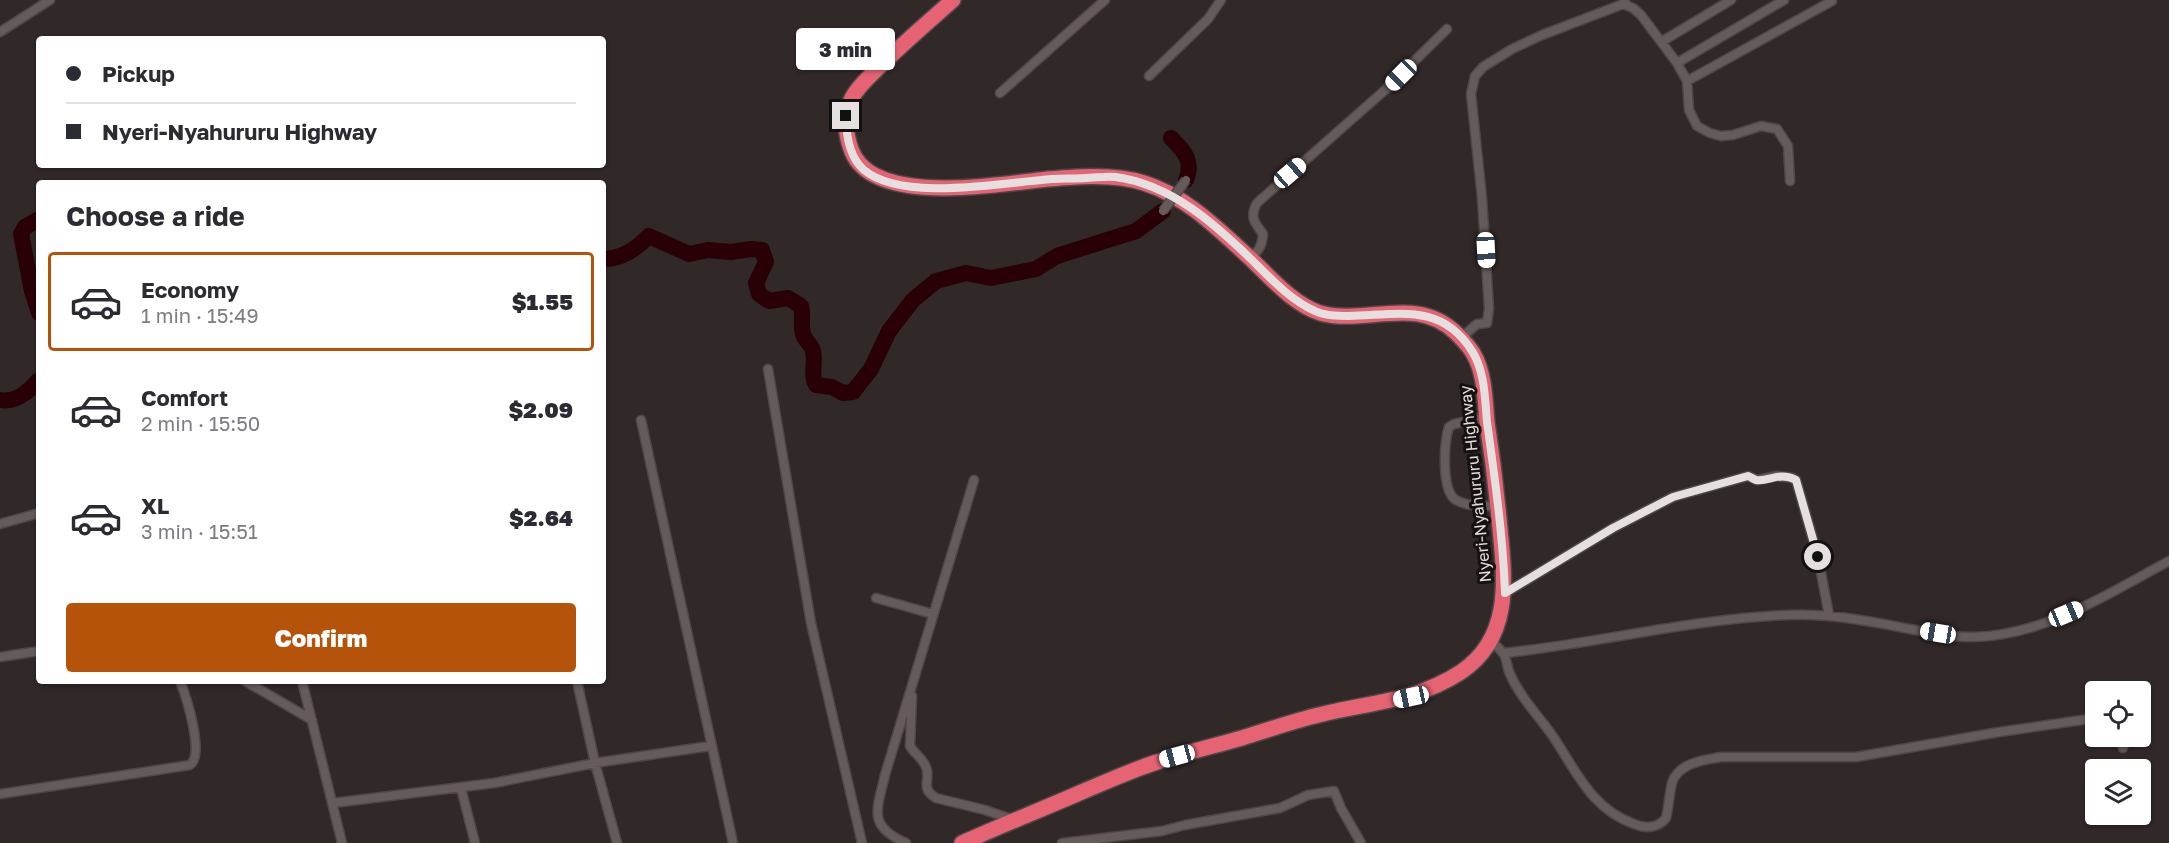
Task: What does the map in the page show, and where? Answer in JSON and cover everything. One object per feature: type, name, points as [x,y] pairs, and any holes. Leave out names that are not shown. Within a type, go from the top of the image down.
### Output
[{"type":"highway","name":"Nyeri-Nyahururu Highway","points":[[953,0],[884,62],[852,98],[846,116],[846,132],[855,160],[863,169],[874,177],[884,180],[934,189],[1112,177],[1138,181],[1159,188],[1200,214],[1290,295],[1316,312],[1341,316],[1398,312],[1439,320],[1461,338],[1473,352],[1481,376],[1498,506],[1505,593],[1498,624],[1477,659],[1464,670],[1440,684],[1411,697],[1327,713],[1155,762],[970,841]]},
{"type":"street","points":[[0,32],[50,0]]},
{"type":"street","points":[[1000,93],[1105,0]]},
{"type":"street","points":[[1149,76],[1208,20],[1221,0]]},
{"type":"street","points":[[1661,42],[1731,0]]},
{"type":"street","points":[[1677,63],[1784,0]]},
{"type":"street","points":[[1687,81],[1832,1]]},
{"type":"street","points":[[1461,338],[1477,324],[1487,323],[1489,309],[1482,198],[1471,94],[1475,76],[1483,67],[1512,49],[1624,2],[1637,11],[1677,63],[1687,81],[1689,110],[1697,126],[1721,136],[1761,126],[1777,129],[1788,146],[1790,181]]},
{"type":"street","points":[[1250,258],[1259,251],[1263,242],[1263,234],[1253,220],[1253,212],[1257,203],[1385,90],[1447,29]]},
{"type":"street","points":[[1163,211],[1185,180]]},
{"type":"street","points":[[768,369],[812,623],[862,843]]},
{"type":"street","points":[[1487,417],[1449,427],[1446,442],[1447,480],[1449,493],[1454,499],[1477,506],[1498,506]]},
{"type":"street","points":[[641,420],[710,746],[733,843]]},
{"type":"street","points":[[1505,593],[1613,528],[1673,497],[1748,476],[1757,480],[1777,476],[1796,480],[1818,557],[1829,615]]},
{"type":"street","points":[[906,843],[882,829],[877,815],[885,775],[974,480]]},
{"type":"street","points":[[0,524],[36,514]]},
{"type":"street","points":[[1504,653],[1560,647],[1705,622],[1788,614],[1829,615],[1956,636],[1994,634],[2029,628],[2070,612],[2169,561]]},
{"type":"street","points":[[876,598],[933,614]]},
{"type":"street","points":[[1491,639],[1504,653],[1509,673],[1552,735],[1576,777],[1598,802],[1613,814],[1640,827],[1652,827],[1663,821],[1668,813],[1674,778],[1686,766],[1705,759],[1856,757],[2085,720]]},
{"type":"street","points":[[0,657],[36,651]]},
{"type":"street","points":[[913,680],[910,746],[925,763],[928,773],[926,789],[929,794],[936,798],[1015,820]]},
{"type":"street","points":[[0,794],[190,765],[194,762],[196,750],[193,726],[181,684]]},
{"type":"street","points":[[250,684],[312,720]]},
{"type":"street","points":[[303,684],[342,843]]},
{"type":"street","points":[[578,684],[617,843]]},
{"type":"street","points":[[333,803],[461,788],[596,763],[710,746]]},
{"type":"street","points":[[461,788],[475,843]]},
{"type":"street","points":[[1062,843],[1162,831],[1280,808],[1308,795],[1334,791],[1361,843]]},
{"type":"waterway","points":[[1171,138],[1184,152],[1188,162],[1186,180]]},
{"type":"waterway","points":[[606,259],[628,252],[649,236],[689,254],[708,250],[731,252],[762,250],[766,262],[756,283],[759,294],[769,301],[788,298],[801,306],[803,334],[813,351],[813,377],[816,385],[832,387],[843,393],[853,392],[871,369],[889,331],[913,300],[936,281],[966,273],[991,278],[1036,269],[1057,256],[1136,231],[1163,211]]},
{"type":"waterway","points":[[36,221],[25,227],[21,234],[36,304]]},
{"type":"waterway","points":[[0,400],[17,398],[36,383]]},
{"type":"route","points":[[846,116],[846,132],[855,160],[874,177],[903,185],[934,189],[1112,177],[1138,181],[1159,188],[1200,214],[1270,279],[1316,312],[1341,316],[1398,312],[1439,320],[1452,329],[1473,352],[1481,376],[1498,506],[1505,593],[1613,528],[1673,497],[1748,476],[1757,480],[1777,476],[1796,480],[1818,557]]}]
